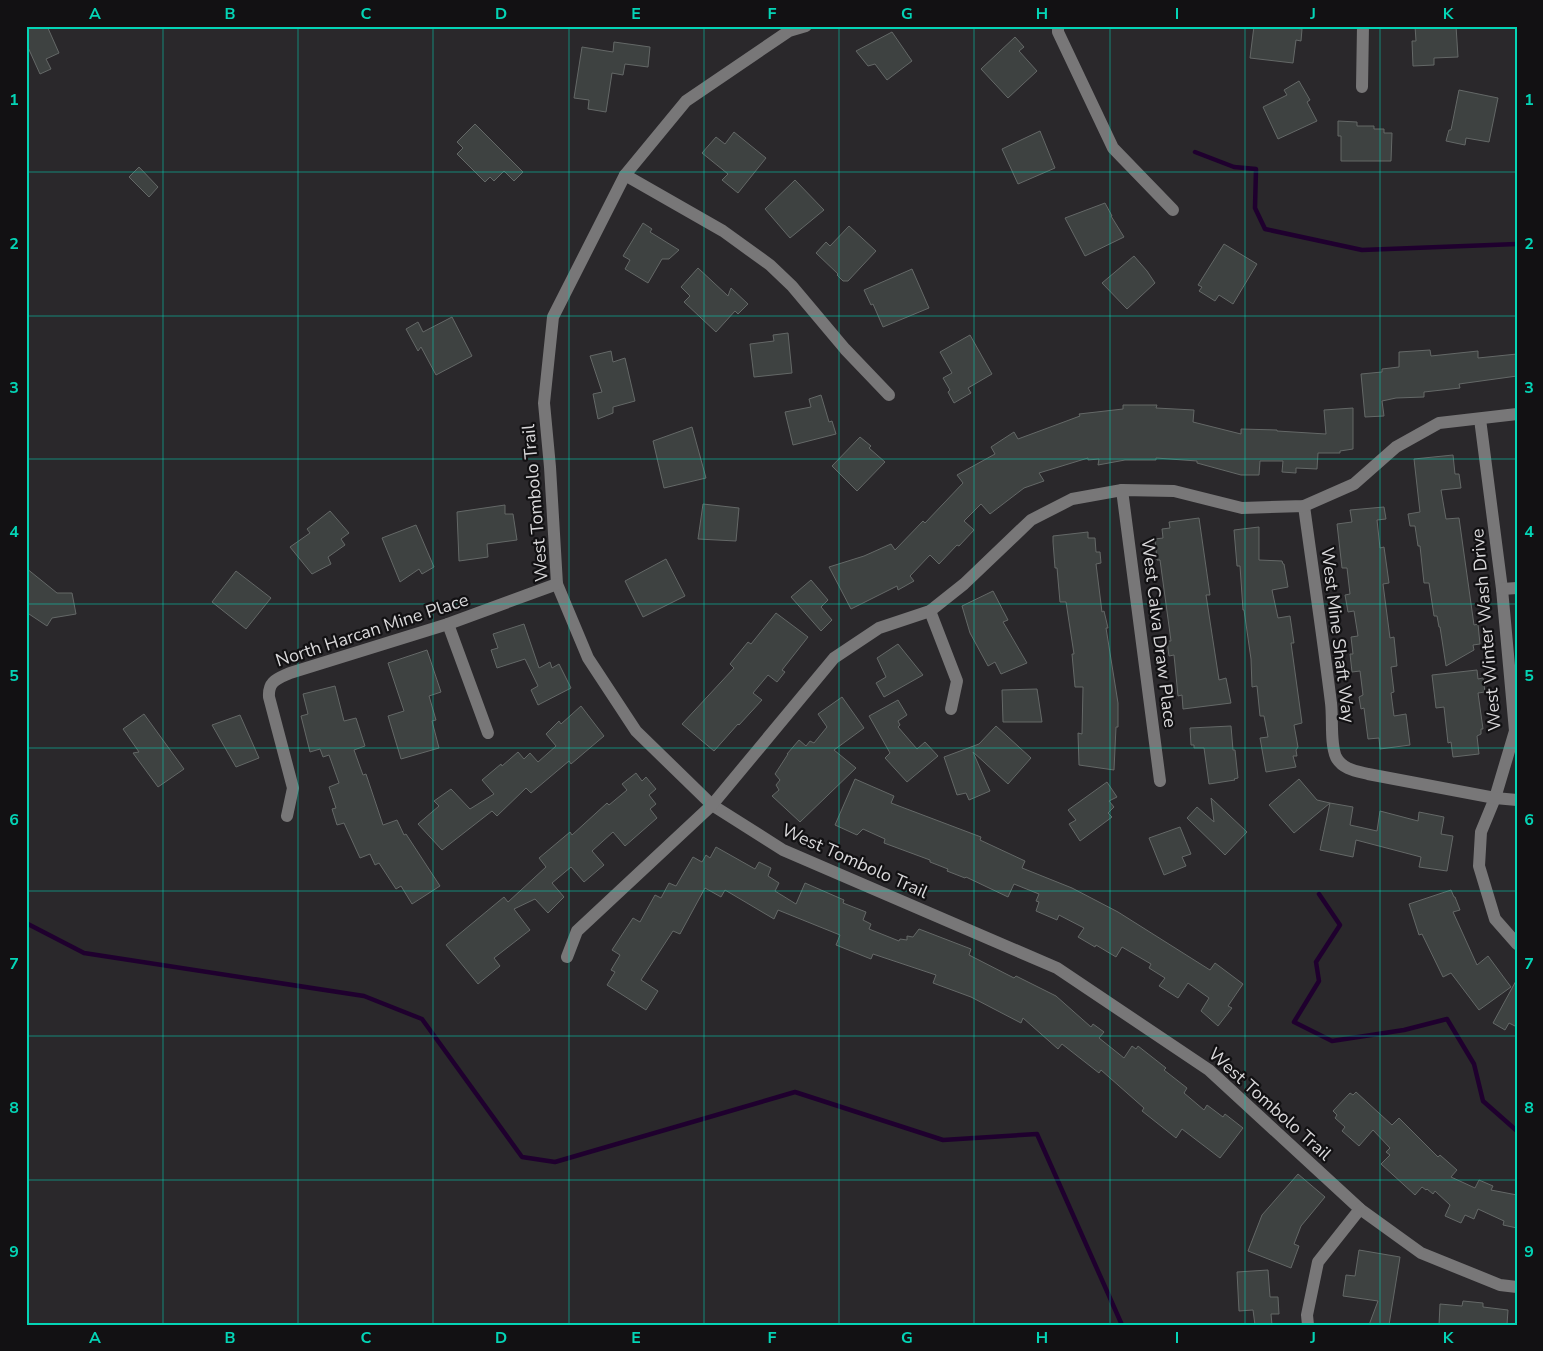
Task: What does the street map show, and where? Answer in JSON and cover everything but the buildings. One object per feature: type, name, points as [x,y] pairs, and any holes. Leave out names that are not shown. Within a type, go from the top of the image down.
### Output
[{"type":"street","name":"West Tombolo Trail","points":[[806,26],[789,31],[686,101],[624,175],[552,317],[544,403],[557,584],[588,658],[636,731],[712,805],[783,850],[1057,968],[1209,1070],[1360,1209],[1421,1253],[1500,1286],[1517,1287]]},
{"type":"street","points":[[1058,26],[1058,32],[1113,148],[1173,210]]},
{"type":"street","points":[[1362,87],[1363,26]]},
{"type":"street","points":[[624,175],[723,231],[770,265],[792,286],[845,349],[889,395]]},
{"type":"street","points":[[567,957],[577,930],[712,805],[834,658],[879,628],[930,611],[964,584],[1031,520],[1072,499],[1122,490],[1174,491],[1242,508],[1304,506],[1354,484],[1396,447],[1439,424],[1517,414]]},
{"type":"street","name":"West Winter Wash Drive","points":[[1480,419],[1502,589],[1515,731],[1495,798],[1481,832],[1480,866],[1495,919],[1517,944]]},
{"type":"street","name":"West Calva Draw Place","points":[[1122,490],[1160,781]]},
{"type":"street","name":"West Mine Shaft Way","points":[[1304,506],[1331,706],[1335,755],[1343,766],[1354,771],[1495,798]]},
{"type":"street","name":"North Harcan Mine Place","points":[[287,816],[293,788],[269,697],[268,689],[272,682],[290,674],[448,624],[557,584]]},
{"type":"street","points":[[1502,589],[1517,588]]},
{"type":"street","points":[[930,611],[957,682],[951,709]]},
{"type":"street","points":[[448,624],[488,733]]},
{"type":"street","points":[[1495,798],[1517,800]]},
{"type":"street","points":[[1308,1325],[1307,1315],[1318,1262],[1360,1209]]},
{"type":"waterway","points":[[1195,152],[1234,167],[1256,169],[1255,208],[1265,229],[1362,250],[1517,244]]},
{"type":"waterway","points":[[1319,894],[1340,925],[1316,962],[1319,981],[1294,1022],[1332,1041],[1404,1030],[1447,1019],[1474,1064],[1483,1101],[1517,1131]]},
{"type":"waterway","points":[[26,923],[84,953],[364,996],[422,1019],[522,1157],[555,1162],[795,1092],[943,1140],[1037,1134],[1122,1325]]}]
